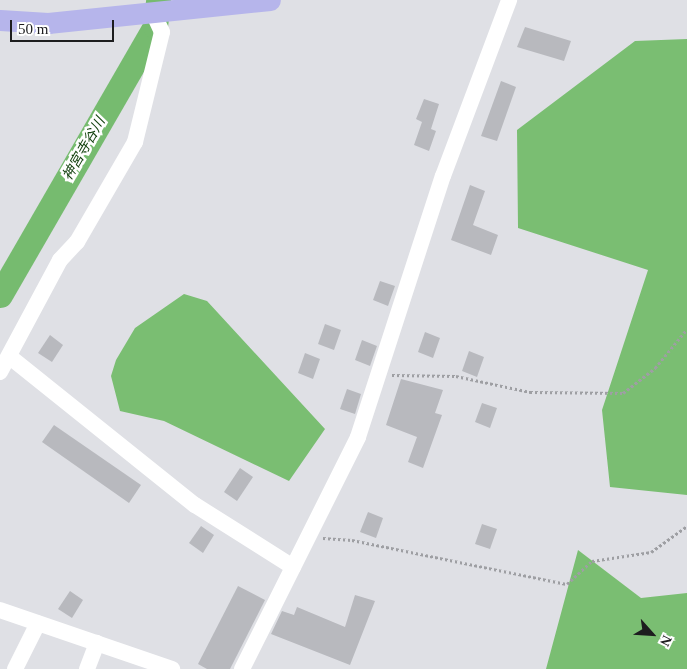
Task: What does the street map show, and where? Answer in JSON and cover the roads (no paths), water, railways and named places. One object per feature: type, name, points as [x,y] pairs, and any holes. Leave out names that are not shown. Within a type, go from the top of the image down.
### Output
[{"type":"main road","points":[[0,20],[48,23],[270,0]]},
{"type":"street","points":[[242,669],[358,437],[381,375],[442,176],[509,0]]},
{"type":"street","points":[[0,372],[10,357],[60,260],[77,242],[135,142],[162,32],[152,11]]},
{"type":"street","points":[[10,357],[195,505],[293,567]]},
{"type":"street","points":[[0,610],[172,669]]},
{"type":"street","points":[[14,669],[38,623]]},
{"type":"street","points":[[87,669],[97,643]]},
{"type":"waterway","name":"神宮寺谷川","points":[[0,295],[155,26],[158,0]]}]
